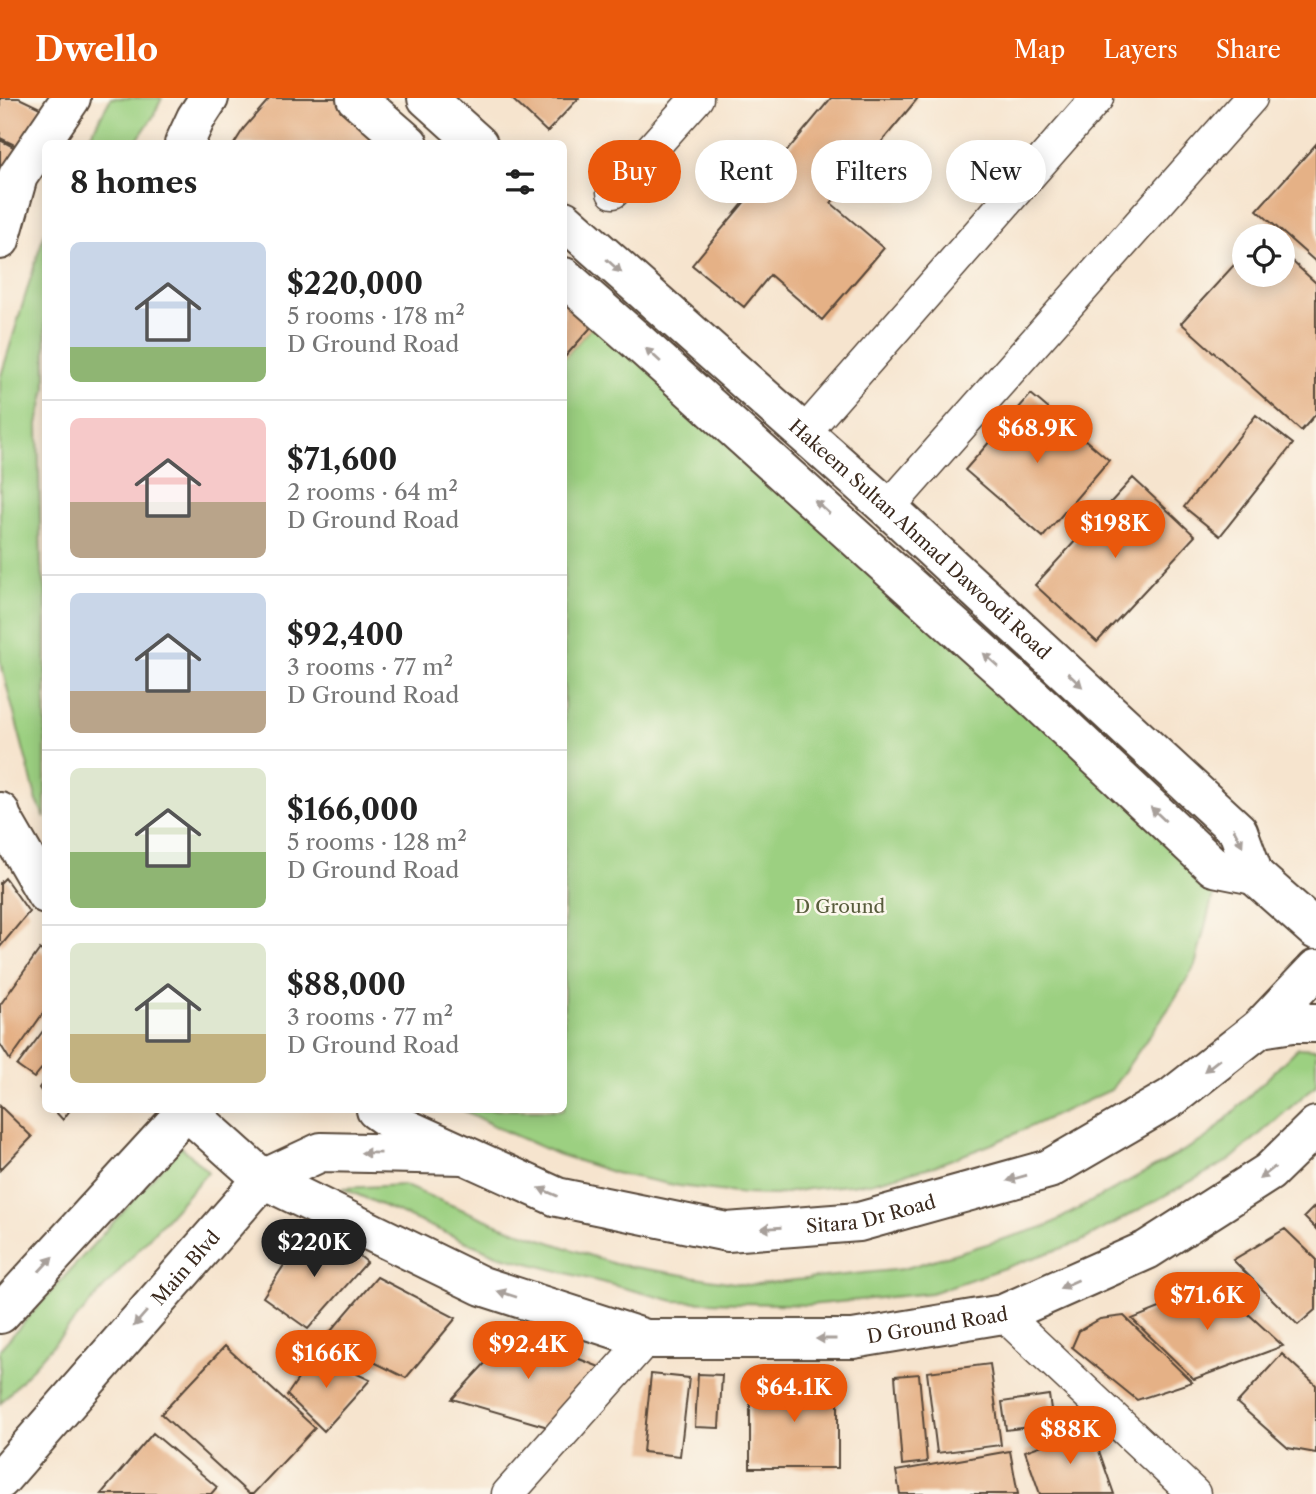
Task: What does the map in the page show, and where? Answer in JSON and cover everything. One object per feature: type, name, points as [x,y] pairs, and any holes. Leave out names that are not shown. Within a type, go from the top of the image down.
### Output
[{"type":"street","points":[[43,140],[72,98]]},
{"type":"street","points":[[356,98],[404,140]]},
{"type":"street","points":[[427,98],[474,140]]},
{"type":"street","points":[[659,140],[696,98]]},
{"type":"street","points":[[803,434],[1097,98]]},
{"type":"street","points":[[888,508],[1251,98]]},
{"type":"street","points":[[0,240],[18,176],[42,141]]},
{"type":"street","name":"Hakeem Sultan Ahmad Dawoodi Road","points":[[567,223],[888,508],[1238,831],[1254,875],[1316,930]]},
{"type":"street","points":[[567,280],[1038,702],[1214,867],[1254,875]]},
{"type":"street","points":[[1,817],[42,887]]},
{"type":"street","name":"Sitara Dr Road","points":[[380,1113],[396,1124],[557,1197],[727,1232],[859,1222],[1049,1169],[1171,1098],[1260,1028],[1316,969]]},
{"type":"street","points":[[1260,1028],[1316,1023]]},
{"type":"street","points":[[0,1314],[183,1113]]},
{"type":"street","name":"D Ground Road","points":[[189,1113],[262,1179],[482,1286],[646,1339],[853,1339],[1003,1314],[1147,1250],[1269,1172],[1316,1126]]},
{"type":"street","name":"Main Blvd","points":[[0,1480],[262,1179],[321,1152],[464,1155]]},
{"type":"street","points":[[1003,1314],[1194,1494]]},
{"type":"street","points":[[508,1494],[646,1339]]},
{"type":"green space","points":[[111,98],[162,98],[137,140],[88,140]]},
{"type":"green space","points":[[42,241],[42,406],[38,424],[42,571],[42,812],[0,660],[0,379]]},
{"type":"green space","name":"D Ground","points":[[601,316],[1216,883],[1195,966],[1111,1090],[992,1144],[934,1166],[870,1183],[775,1195],[679,1186],[615,1173],[557,1154],[469,1113],[567,1113],[567,355]]},
{"type":"green space","points":[[1298,1048],[1316,1049],[1316,1085],[1230,1160],[1080,1242],[931,1293],[809,1305],[674,1301],[497,1255],[342,1188],[403,1185],[502,1226],[615,1264],[747,1285],[903,1269],[1047,1226],[1207,1138]]},
{"type":"green space","points":[[181,1146],[208,1172],[0,1404],[0,1349]]},
{"type":"building","points":[[0,98],[19,98],[40,108],[21,148],[0,138]]},
{"type":"building","points":[[270,98],[345,98],[393,140],[236,140]]},
{"type":"building","points":[[511,98],[579,98],[547,132]]},
{"type":"building","points":[[831,98],[918,98],[883,140],[811,140],[811,203],[831,203],[884,248],[822,320],[770,275],[744,307],[692,265],[744,203],[797,203],[796,140]]},
{"type":"building","points":[[0,140],[23,152],[0,187]]},
{"type":"building","points":[[1316,144],[1316,262],[1295,243],[1295,224],[1273,224],[1257,210]]},
{"type":"building","points":[[1295,264],[1316,283],[1316,414],[1301,431],[1181,323],[1232,267],[1232,287],[1295,287]]},
{"type":"building","points":[[567,288],[601,316],[567,355]]},
{"type":"building","points":[[1031,394],[1109,460],[1043,537],[965,470]]},
{"type":"building","points":[[1256,415],[1293,444],[1220,536],[1184,507]]},
{"type":"building","points":[[1133,478],[1195,536],[1097,642],[1035,585]]},
{"type":"building","points":[[5,878],[29,912],[0,947],[0,883]]},
{"type":"building","points":[[40,949],[42,1015],[10,1060],[0,1044],[0,1005]]},
{"type":"building","points":[[42,1032],[42,1068],[34,1078],[17,1066]]},
{"type":"building","points":[[0,1106],[32,1137],[0,1170]]},
{"type":"building","points":[[57,1113],[68,1113],[63,1120]]},
{"type":"building","points":[[1316,1205],[1316,1229],[1304,1217]]},
{"type":"building","points":[[1285,1229],[1316,1259],[1316,1309],[1298,1325],[1233,1260]]},
{"type":"building","points":[[334,1235],[367,1262],[308,1329],[263,1297],[292,1253],[311,1241]]},
{"type":"building","points":[[377,1277],[456,1318],[406,1378],[325,1338]]},
{"type":"building","points":[[1217,1285],[1283,1346],[1194,1379],[1132,1319]]},
{"type":"building","points":[[1124,1316],[1192,1382],[1137,1400],[1072,1347],[1079,1331],[1100,1319]]},
{"type":"building","points":[[513,1333],[602,1368],[548,1427],[452,1399]]},
{"type":"building","points":[[225,1346],[315,1428],[253,1494],[249,1494],[161,1414]]},
{"type":"building","points":[[315,1354],[370,1380],[324,1431],[287,1395]]},
{"type":"building","points":[[1282,1354],[1316,1385],[1316,1453],[1288,1448],[1237,1403]]},
{"type":"building","points":[[990,1364],[1001,1445],[937,1453],[927,1372]]},
{"type":"building","points":[[651,1374],[689,1378],[680,1456],[643,1452]]},
{"type":"building","points":[[698,1374],[722,1375],[719,1428],[695,1427]]},
{"type":"building","points":[[919,1374],[927,1462],[902,1465],[895,1376]]},
{"type":"building","points":[[750,1381],[838,1381],[838,1468],[750,1468]]},
{"type":"building","points":[[1049,1395],[1053,1424],[1006,1430],[1002,1402]]},
{"type":"building","points":[[1091,1428],[1114,1494],[1040,1494],[1025,1451]]},
{"type":"building","points":[[153,1433],[217,1487],[211,1494],[101,1494]]},
{"type":"building","points":[[1010,1451],[1018,1494],[900,1494],[896,1471]]}]
